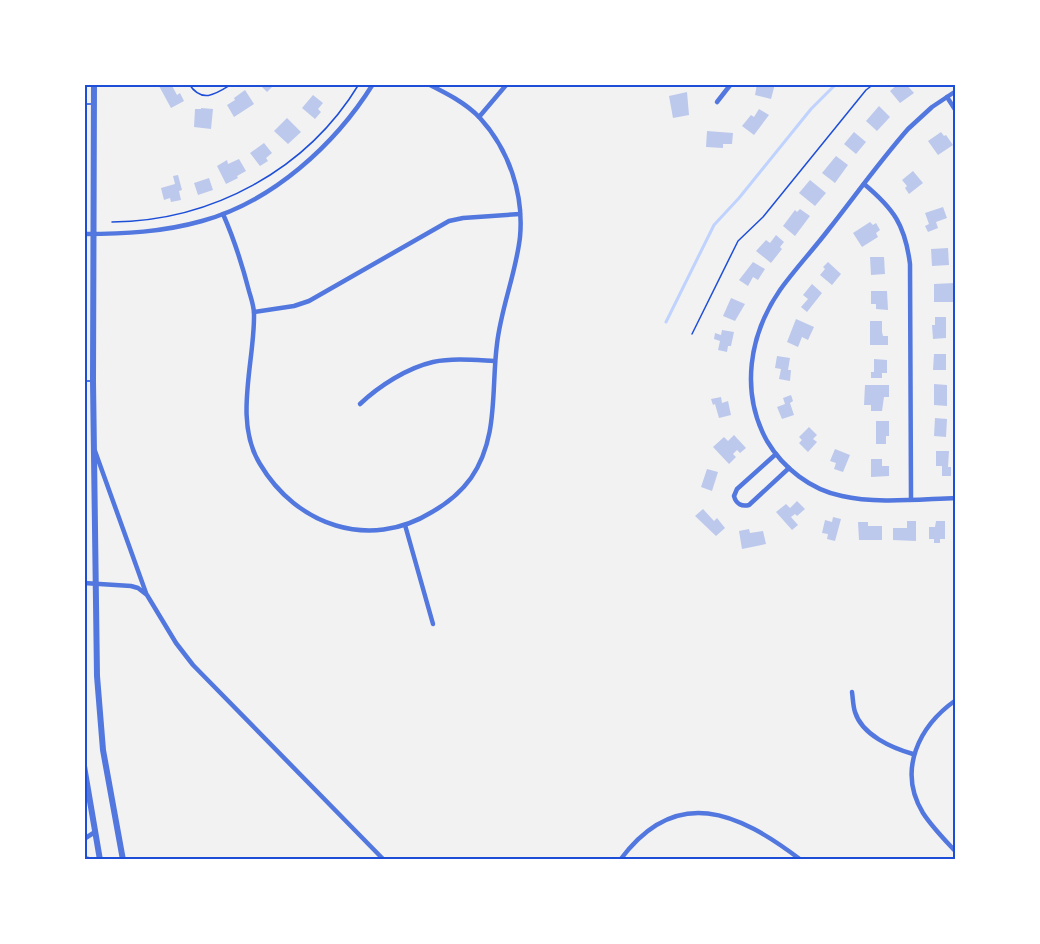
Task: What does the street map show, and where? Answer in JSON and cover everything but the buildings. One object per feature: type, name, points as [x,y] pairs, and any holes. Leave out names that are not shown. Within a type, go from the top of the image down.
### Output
[{"type":"street","points":[[94,84],[93,381],[97,676],[103,750],[123,860]]},
{"type":"street","points":[[84,234],[156,231],[223,214],[275,187],[300,168],[345,123],[373,84]]},
{"type":"street","points":[[223,214],[240,256],[254,312],[247,419],[252,448],[259,464],[288,500],[303,512],[339,527],[364,531],[385,530],[423,518],[441,507],[471,478],[487,442],[493,420],[498,333],[519,245],[520,214],[512,170],[492,133],[479,117],[460,102],[428,84]]},
{"type":"street","points":[[479,117],[507,84]]},
{"type":"street","points":[[717,102],[731,84]]},
{"type":"street","points":[[956,91],[908,129],[787,281],[772,303],[759,331],[751,370],[752,396],[760,426],[776,454],[804,480],[836,495],[855,499],[956,498]]},
{"type":"street","points":[[947,97],[956,111]]},
{"type":"street","points":[[864,184],[885,201],[896,216],[902,226],[909,250],[911,499]]},
{"type":"street","points":[[254,312],[294,306],[309,301],[449,221],[520,214]]},
{"type":"street","points":[[360,404],[384,385],[411,370],[432,362],[455,359],[495,361]]},
{"type":"street","points":[[95,449],[147,596],[176,643],[193,665],[384,860]]},
{"type":"street","points":[[776,454],[737,489],[734,496],[736,502],[742,506],[749,505],[789,468]]},
{"type":"street","points":[[405,525],[433,624]]},
{"type":"street","points":[[84,583],[132,585],[147,596]]},
{"type":"street","points":[[852,692],[855,714],[863,726],[887,744],[913,754]]},
{"type":"street","points":[[956,700],[932,722],[913,754],[911,778],[921,811],[933,828],[956,852]]},
{"type":"street","points":[[84,766],[100,860]]},
{"type":"street","points":[[620,860],[632,845],[656,824],[680,815],[703,812],[727,817],[756,829],[801,860]]},
{"type":"street","points":[[84,839],[95,832]]},
{"type":"street","points":[[84,858],[92,860]]},
{"type":"lane","points":[[84,104],[94,104]]},
{"type":"lane","points":[[84,381],[93,381]]},
{"type":"path","points":[[189,84],[195,92],[204,96],[215,94],[232,84]]},
{"type":"path","points":[[112,222],[182,214],[218,202],[256,184],[288,164],[311,142],[330,123],[359,84]]},
{"type":"path","points":[[692,334],[738,241],[763,217],[866,90],[874,84]]},
{"type":"waterway","points":[[666,322],[714,225],[739,198],[811,109],[836,84]]}]
